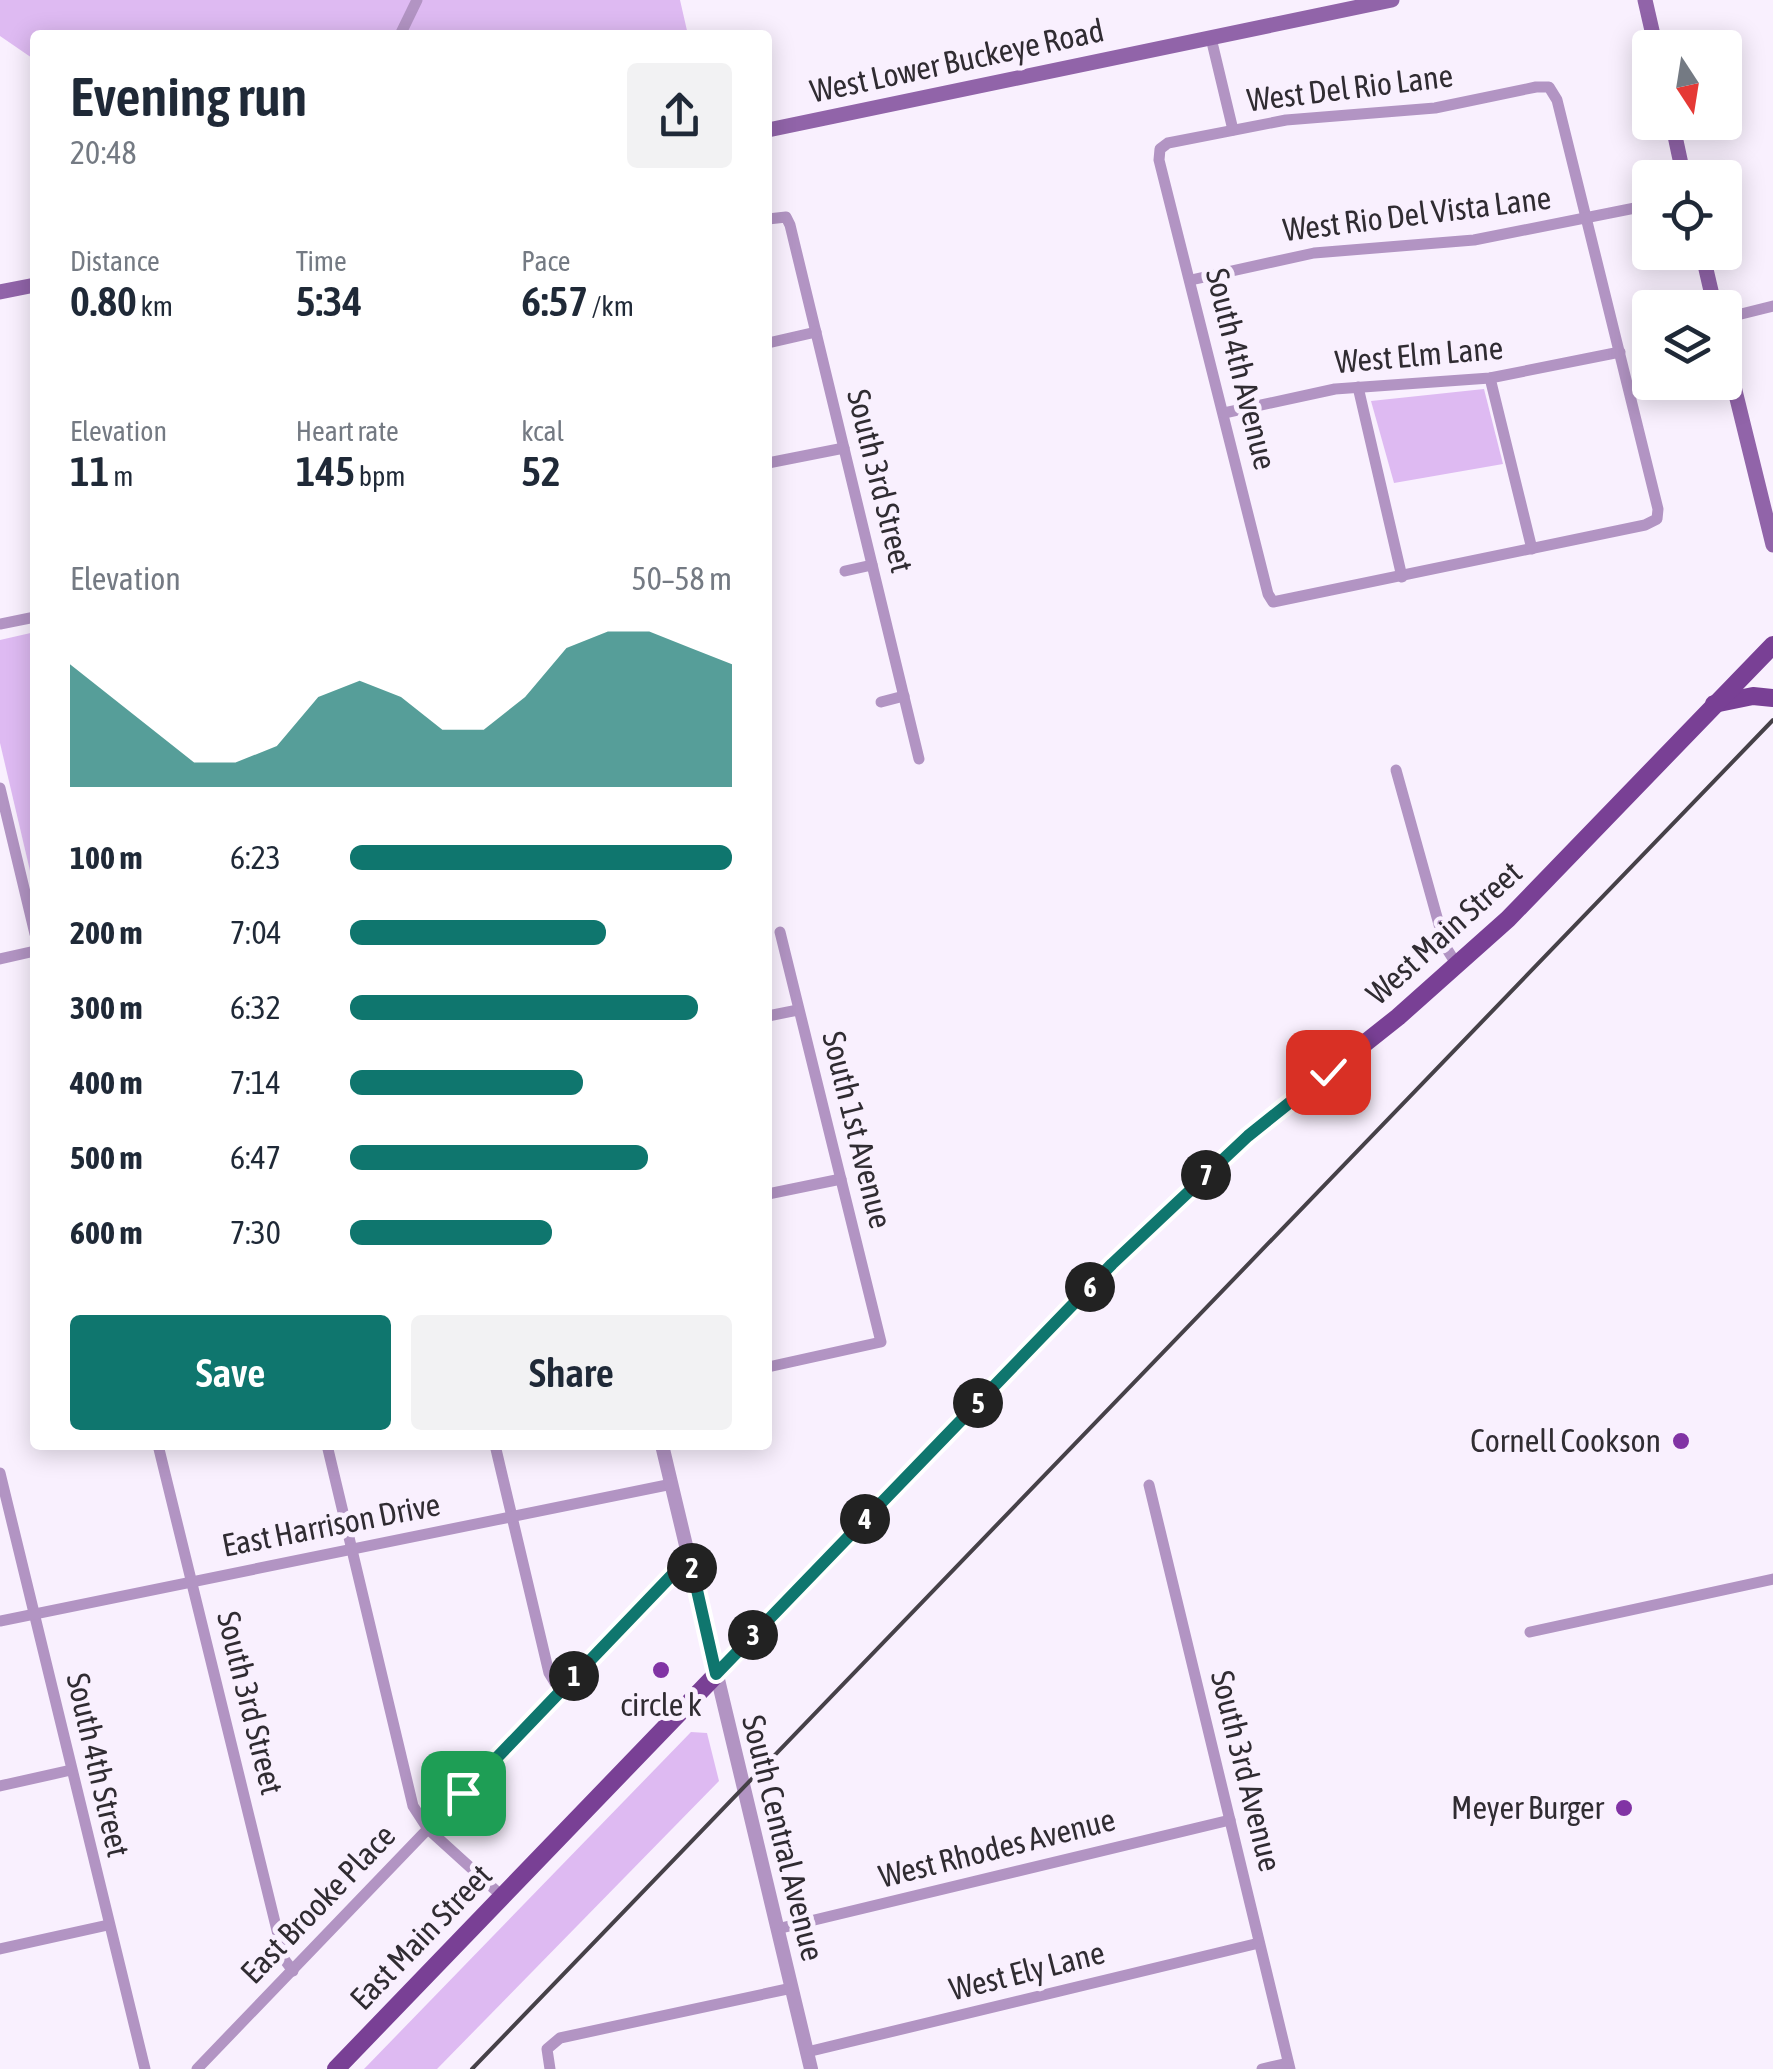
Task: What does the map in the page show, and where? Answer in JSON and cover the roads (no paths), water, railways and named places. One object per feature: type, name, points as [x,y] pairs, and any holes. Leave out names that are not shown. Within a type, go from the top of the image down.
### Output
[{"type":"main road","name":"West Lower Buckeye Road","points":[[772,129],[1392,0]]},
{"type":"main road","points":[[1645,0],[1652,30]]},
{"type":"main road","points":[[0,292],[30,286]]},
{"type":"main road","points":[[1737,400],[1773,545]]},
{"type":"main road","name":"West Main Street","points":[[716,1674],[1112,1264],[1248,1136],[1457,965],[1572,855],[1773,645]]},
{"type":"main road","points":[[1714,704],[1753,696],[1773,698]]},
{"type":"main road","name":"East Main Street","points":[[336,2069],[716,1674]]},
{"type":"street","points":[[402,30],[417,0]]},
{"type":"street","points":[[1211,38],[1233,130]]},
{"type":"street","name":"West Del Rio Lane","points":[[1160,148],[1168,143],[1286,120],[1434,108],[1549,87],[1557,100],[1588,218]]},
{"type":"street","name":"South 4th Avenue","points":[[1160,148],[1159,160],[1268,594],[1274,602],[1402,577]]},
{"type":"street","name":"West Rio Del Vista Lane","points":[[1190,280],[1314,252],[1474,240],[1632,209]]},
{"type":"street","name":"South 3rd Street","points":[[772,219],[786,218],[919,759]]},
{"type":"street","points":[[1358,388],[1402,577],[1645,525],[1657,519],[1588,218]]},
{"type":"street","points":[[1742,314],[1773,306]]},
{"type":"street","points":[[772,342],[816,332]]},
{"type":"street","name":"West Elm Lane","points":[[1224,413],[1336,389],[1490,378],[1620,352]]},
{"type":"street","points":[[1490,378],[1532,549]]},
{"type":"street","points":[[772,463],[844,448]]},
{"type":"street","points":[[846,571],[872,565]]},
{"type":"street","points":[[0,624],[30,618]]},
{"type":"street","points":[[881,702],[904,696]]},
{"type":"street","points":[[1396,770],[1445,946],[1457,965]]},
{"type":"street","points":[[0,788],[30,913]]},
{"type":"street","name":"South 1st Avenue","points":[[772,1366],[882,1342],[780,932]]},
{"type":"street","points":[[0,959],[30,952]]},
{"type":"street","points":[[772,1015],[798,1010]]},
{"type":"street","points":[[772,1193],[841,1179]]},
{"type":"street","name":"South 3rd Street","points":[[159,1450],[284,1959],[293,1971]]},
{"type":"street","points":[[328,1450],[413,1806],[428,1829],[502,1897]]},
{"type":"street","points":[[496,1450],[548,1673],[560,1691]]},
{"type":"street","name":"South Central Avenue","points":[[663,1450],[812,2069]]},
{"type":"street","name":"South 4th Street","points":[[0,1474],[144,2069]]},
{"type":"street","name":"East Harrison Drive","points":[[0,1621],[672,1484]]},
{"type":"street","name":"South 3rd Avenue","points":[[1149,1485],[1289,2066]]},
{"type":"street","name":"East Brooke Place","points":[[197,2069],[672,1575],[692,1568]]},
{"type":"street","points":[[1530,1632],[1773,1580]]},
{"type":"street","points":[[0,1786],[71,1770]]},
{"type":"street","name":"West Rhodes Avenue","points":[[777,1929],[1230,1820]]},
{"type":"street","points":[[0,1949],[108,1926]]},
{"type":"street","name":"West Ely Lane","points":[[807,2052],[1259,1943]]},
{"type":"street","points":[[550,2069],[547,2049],[560,2038],[792,1988]]},
{"type":"street","points":[[1262,2069],[1289,2066]]},
{"type":"railway","points":[[472,2069],[1773,720]]},
{"type":"place","name":"Cornell Cookson","points":[[1681,1441]]},
{"type":"place","name":"circle k","points":[[661,1670]]},
{"type":"place","name":"Meyer Burger","points":[[1624,1808]]}]
